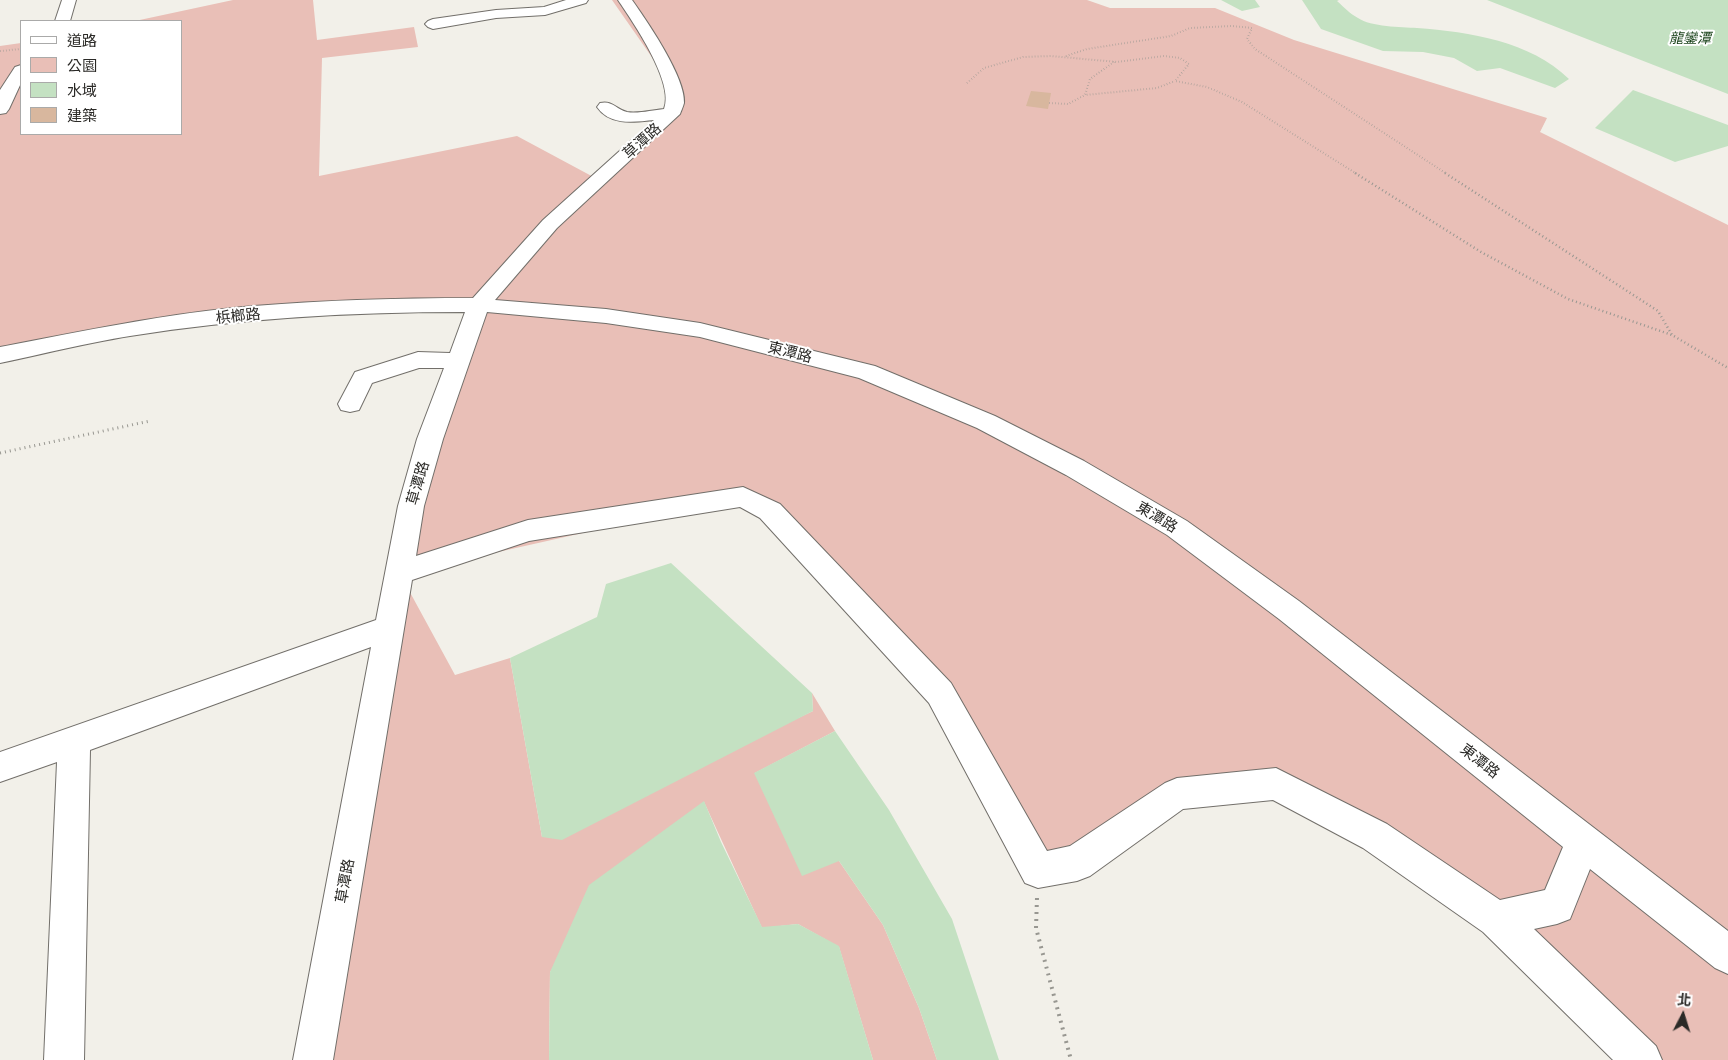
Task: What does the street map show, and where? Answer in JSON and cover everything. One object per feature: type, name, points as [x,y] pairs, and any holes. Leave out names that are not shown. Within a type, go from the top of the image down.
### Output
[{"type":"street","points":[[62,20],[69,0]]},
{"type":"street","points":[[433,24],[496,14],[545,11],[581,0]]},
{"type":"street","name":"草潭路","points":[[313,1060],[411,506],[430,439],[479,305],[550,224],[671,114],[675,102],[672,86],[651,42],[625,0]]},
{"type":"street","points":[[0,109],[20,72]]},
{"type":"street","points":[[606,107],[623,116],[671,114]]},
{"type":"street","name":"梹榔路","points":[[0,356],[129,329],[253,313],[388,305],[479,305]]},
{"type":"street","name":"東潭路","points":[[479,305],[606,316],[700,330],[867,372],[986,422],[1075,468],[1177,528],[1289,610],[1728,956]]},
{"type":"street","points":[[350,404],[363,378],[418,360],[459,361]]},
{"type":"street","points":[[400,573],[528,531],[743,497],[770,511],[940,693],[1038,870],[1077,863],[1177,794],[1276,784],[1375,836],[1496,919],[1642,1060]]},
{"type":"street","points":[[0,767],[390,627]]},
{"type":"street","points":[[64,1060],[74,740]]},
{"type":"street","points":[[1496,919],[1557,906],[1583,842]]},
{"type":"path","points":[[1063,57],[1087,49],[1171,36],[1190,28],[1232,26],[1252,28],[1247,39],[1255,49],[1658,311],[1672,336]]},
{"type":"path","points":[[0,52],[20,49]]},
{"type":"path","points":[[967,83],[984,68],[1023,57],[1063,57],[1114,62],[1164,56],[1180,58],[1189,64],[1175,80],[1157,88],[1085,95],[1068,104],[1049,103]]},
{"type":"path","points":[[1085,95],[1090,79],[1114,62]]},
{"type":"path","points":[[1175,80],[1207,87],[1242,102],[1481,252],[1568,298],[1672,336],[1728,368]]},
{"type":"path","points":[[0,452],[150,421]]},
{"type":"path","points":[[1038,870],[1036,928],[1071,1060]]},
{"type":"green space","points":[[233,0],[313,0],[317,40],[414,27],[418,47],[322,58],[319,176],[517,136],[599,180],[671,114],[672,86],[612,0],[1087,0],[1110,8],[1215,8],[1294,40],[1547,118],[1540,132],[1728,225],[1728,1060],[1637,1060],[1496,919],[1276,784],[1177,794],[1038,870],[940,693],[743,497],[400,574],[455,675],[510,658],[542,837],[813,711],[812,693],[835,731],[755,773],[839,861],[883,925],[919,1008],[937,1060],[873,1060],[839,947],[798,924],[762,928],[704,802],[550,972],[549,1060],[313,1060],[400,573],[479,305],[253,313],[0,356],[0,46],[20,43],[20,135],[182,135],[182,20],[140,20]]},
{"type":"water","points":[[1221,0],[1255,0],[1260,7],[1242,11]]},
{"type":"water","points":[[1302,0],[1339,0],[1337,1],[1355,16],[1378,25],[1458,32],[1498,41],[1518,47],[1536,56],[1553,66],[1569,79],[1555,88],[1500,68],[1477,71],[1454,58],[1423,52],[1383,51],[1321,29]]},
{"type":"water","name":"龍鑾潭","points":[[1487,0],[1728,0],[1728,94]]},
{"type":"water","points":[[1633,90],[1728,125],[1728,146],[1675,162],[1595,128]]},
{"type":"water","points":[[671,563],[812,693],[813,711],[562,840],[542,837],[510,658],[597,617],[606,584]]},
{"type":"water","points":[[835,731],[889,810],[952,919],[999,1060],[937,1060],[919,1008],[883,925],[839,861],[802,876],[754,773]]},
{"type":"water","points":[[704,801],[721,842],[762,927],[798,924],[839,946],[873,1060],[549,1060],[550,972],[589,885]]},
{"type":"building","points":[[1031,91],[1051,93],[1048,109],[1026,106]]}]
